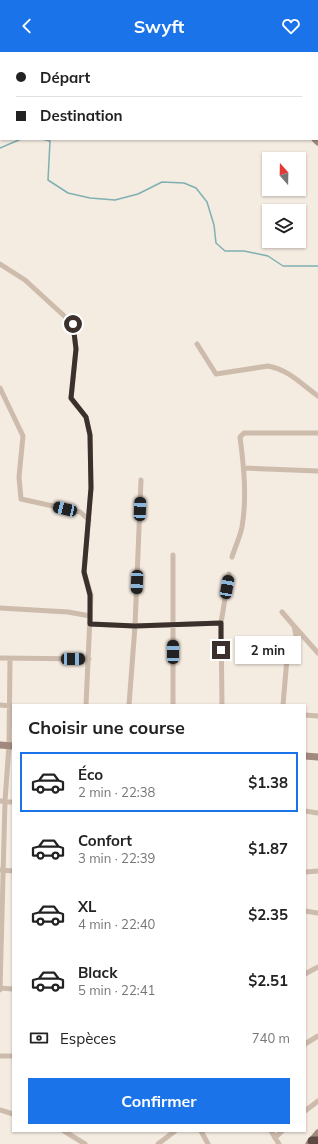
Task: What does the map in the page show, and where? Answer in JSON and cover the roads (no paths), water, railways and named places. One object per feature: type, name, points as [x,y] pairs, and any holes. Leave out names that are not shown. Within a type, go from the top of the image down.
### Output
[{"type":"street","points":[[0,264],[25,280],[73,324],[76,349],[71,398],[86,417],[90,435],[91,488],[84,572],[90,595],[89,659],[86,704]]},
{"type":"street","points":[[198,344],[216,374],[268,366],[286,371],[318,396]]},
{"type":"street","points":[[0,388],[23,436],[19,477],[21,499],[80,512],[89,520]]},
{"type":"street","points":[[232,557],[242,528],[244,505],[244,468],[240,437],[244,433],[318,433]]},
{"type":"street","points":[[244,468],[318,471]]},
{"type":"street","points":[[129,704],[135,626],[141,480]]},
{"type":"street","points":[[173,555],[173,704]]},
{"type":"street","points":[[222,704],[221,623],[229,574]]},
{"type":"street","points":[[0,608],[68,612],[90,616]]},
{"type":"street","points":[[282,612],[318,653]]},
{"type":"street","points":[[90,624],[135,626],[221,623]]},
{"type":"street","points":[[283,704],[287,658],[296,645],[294,626]]},
{"type":"street","points":[[0,658],[89,659]]},
{"type":"street","points":[[10,658],[12,706],[11,746],[2,801],[0,989],[12,988]]},
{"type":"street","points":[[0,705],[12,706]]},
{"type":"street","points":[[306,715],[318,716]]},
{"type":"street","points":[[0,745],[11,746]]},
{"type":"street","points":[[306,756],[318,757]]},
{"type":"street","points":[[2,801],[12,802]]},
{"type":"street","points":[[306,811],[318,813]]},
{"type":"street","points":[[1,870],[12,871]]},
{"type":"street","points":[[306,872],[318,871]]},
{"type":"street","points":[[306,911],[318,913]]},
{"type":"street","points":[[306,973],[318,967]]},
{"type":"street","points":[[306,1043],[318,1036]]},
{"type":"street","points":[[0,1056],[12,1056]]},
{"type":"street","points":[[306,1111],[318,1101]]},
{"type":"street","points":[[0,1110],[12,1114]]},
{"type":"street","points":[[66,1132],[85,1144]]},
{"type":"street","points":[[158,1144],[174,1132]]},
{"type":"street","points":[[202,1132],[208,1144]]},
{"type":"street","points":[[272,1132],[279,1144]]},
{"type":"street","points":[[275,1138],[281,1132]]},
{"type":"street","points":[[313,1142],[318,1133]]},
{"type":"waterway","points":[[0,148],[19,140]]},
{"type":"waterway","points":[[46,140],[50,141],[48,180],[68,193],[90,198],[115,200],[138,194],[162,182],[184,183],[196,188],[207,202],[214,225],[216,243],[225,251],[244,251],[268,256],[283,266],[318,266]]}]
